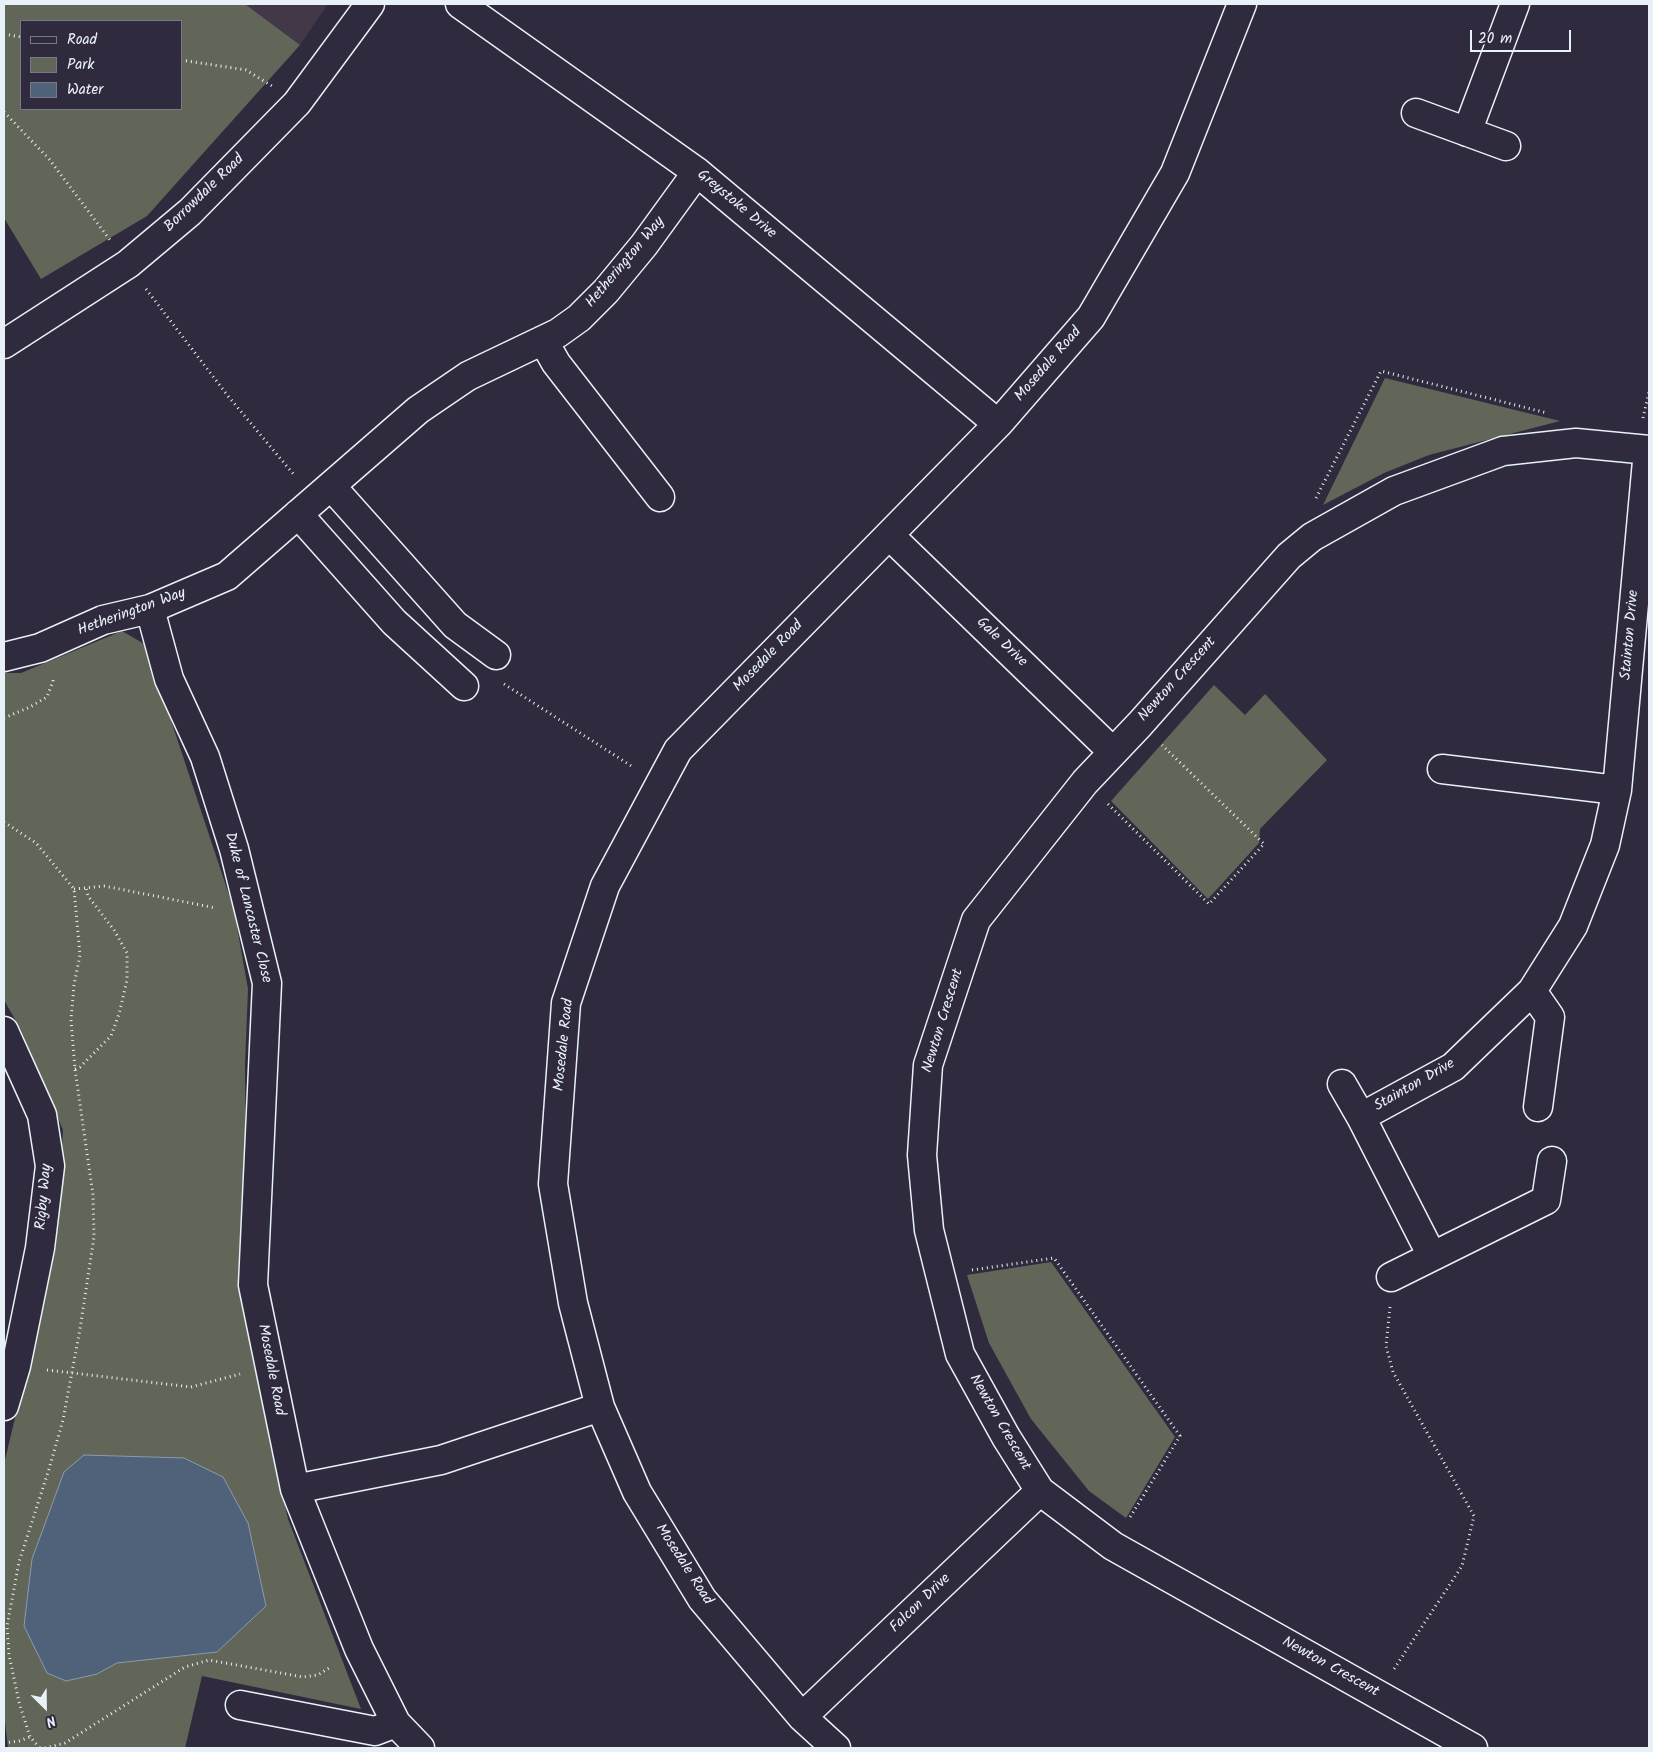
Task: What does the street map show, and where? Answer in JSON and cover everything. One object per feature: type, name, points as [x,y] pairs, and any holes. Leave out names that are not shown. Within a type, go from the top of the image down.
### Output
[{"type":"street","name":"Borrowdale Road","points":[[4,344],[128,264],[190,212],[298,103],[370,4]]},
{"type":"street","name":"Greystoke Drive","points":[[460,4],[697,172],[998,424]]},
{"type":"street","name":"Mosedale Road","points":[[836,1748],[802,1717],[702,1599],[637,1492],[600,1407],[572,1303],[553,1184],[566,1003],[605,886],[678,750],[998,424],[1091,316],[1175,173],[1242,4]]},
{"type":"street","points":[[1467,132],[1515,4]]},
{"type":"street","points":[[1416,113],[1506,146]]},
{"type":"street","name":"Hetherington Way","points":[[4,657],[40,648],[103,620],[150,609],[227,576],[418,410],[468,376],[558,333],[579,318],[606,291],[644,245],[697,172]]},
{"type":"street","points":[[543,340],[556,363],[660,497]]},
{"type":"street","name":"Newton Crescent","points":[[1473,1748],[1113,1546],[1040,1492],[1006,1437],[960,1354],[929,1230],[922,1156],[928,1065],[976,920],[1085,782],[1140,724],[1289,556],[1312,537],[1394,491],[1503,451],[1576,443],[1649,450]]},
{"type":"street","name":"Stainton Drive","points":[[1362,1117],[1453,1067],[1532,991],[1573,926],[1605,845],[1617,790],[1649,450]]},
{"type":"street","points":[[330,486],[455,625],[496,656]]},
{"type":"street","points":[[298,514],[394,622],[464,686]]},
{"type":"street","name":"Gale Drive","points":[[889,535],[1113,752]]},
{"type":"street","name":"Duke of Lancaster Close","points":[[150,609],[169,679],[205,756],[234,849],[267,983],[254,1250]]},
{"type":"street","points":[[1442,769],[1617,790]]},
{"type":"street","points":[[1532,991],[1550,1017],[1538,1108]]},
{"type":"street","name":"Rigby Way","points":[[4,1031],[42,1116],[50,1166],[34,1280],[16,1366],[4,1400]]},
{"type":"street","points":[[1342,1084],[1362,1117],[1432,1256]]},
{"type":"street","points":[[1391,1277],[1546,1200],[1552,1161]]},
{"type":"street","name":"Mosedale Road","points":[[254,1250],[254,1286],[270,1365],[271,1380],[295,1489],[359,1648],[396,1722],[420,1748]]},
{"type":"street","points":[[295,1489],[441,1460],[600,1407]]},
{"type":"street","name":"Falcon Drive","points":[[802,1717],[1040,1492]]},
{"type":"street","points":[[240,1705],[375,1731],[396,1722]]},
{"type":"path","points":[[4,34],[20,36]]},
{"type":"path","points":[[182,60],[246,70],[298,103]]},
{"type":"path","points":[[4,112],[49,159],[128,264]]},
{"type":"path","points":[[1312,537],[1305,519],[1381,371],[1548,414]]},
{"type":"path","points":[[4,718],[30,708],[47,697],[54,681],[40,648]]},
{"type":"path","points":[[1085,782],[1208,904],[1264,844],[1140,724]]},
{"type":"path","points":[[74,889],[104,886],[216,908],[246,901]]},
{"type":"path","points":[[75,1070],[110,1036],[119,1014],[127,980],[127,953],[114,930],[88,896],[86,887]]},
{"type":"path","points":[[940,1275],[1054,1258],[1180,1436],[1113,1546]]},
{"type":"path","points":[[1377,1694],[1462,1566],[1474,1516],[1393,1372],[1386,1346],[1391,1277]]},
{"type":"path","points":[[16,1366],[191,1387],[270,1365]]},
{"type":"path","points":[[45,1748],[65,1743],[185,1667],[209,1660],[303,1677],[318,1675],[359,1648]]},
{"type":"path","points":[[4,1743],[30,1737]]},
{"type":"shaded area","points":[[245,4],[328,4],[300,45]]},
{"type":"green space","points":[[4,4],[245,4],[300,45],[147,216],[41,279],[4,218]]},
{"type":"green space","points":[[1385,378],[1560,421],[1429,455],[1384,473],[1323,505]]},
{"type":"green space","points":[[122,631],[146,645],[234,910],[248,989],[245,1065],[246,1198],[241,1287],[252,1355],[288,1519],[361,1709],[202,1676],[185,1748],[8,1748],[4,1713],[4,1464],[56,1246],[63,1130],[21,1030],[4,1000],[4,673],[21,673]]},
{"type":"green space","points":[[1214,685],[1245,715],[1265,694],[1327,760],[1260,829],[1259,843],[1208,899],[1111,801]]},
{"type":"green space","points":[[1051,1262],[1175,1437],[1126,1518],[1089,1491],[1031,1419],[989,1343],[967,1275]]},
{"type":"water","points":[[84,1455],[184,1458],[223,1477],[248,1523],[266,1606],[217,1652],[117,1663],[97,1674],[66,1681],[47,1673],[24,1626],[32,1559],[64,1472]]}]
